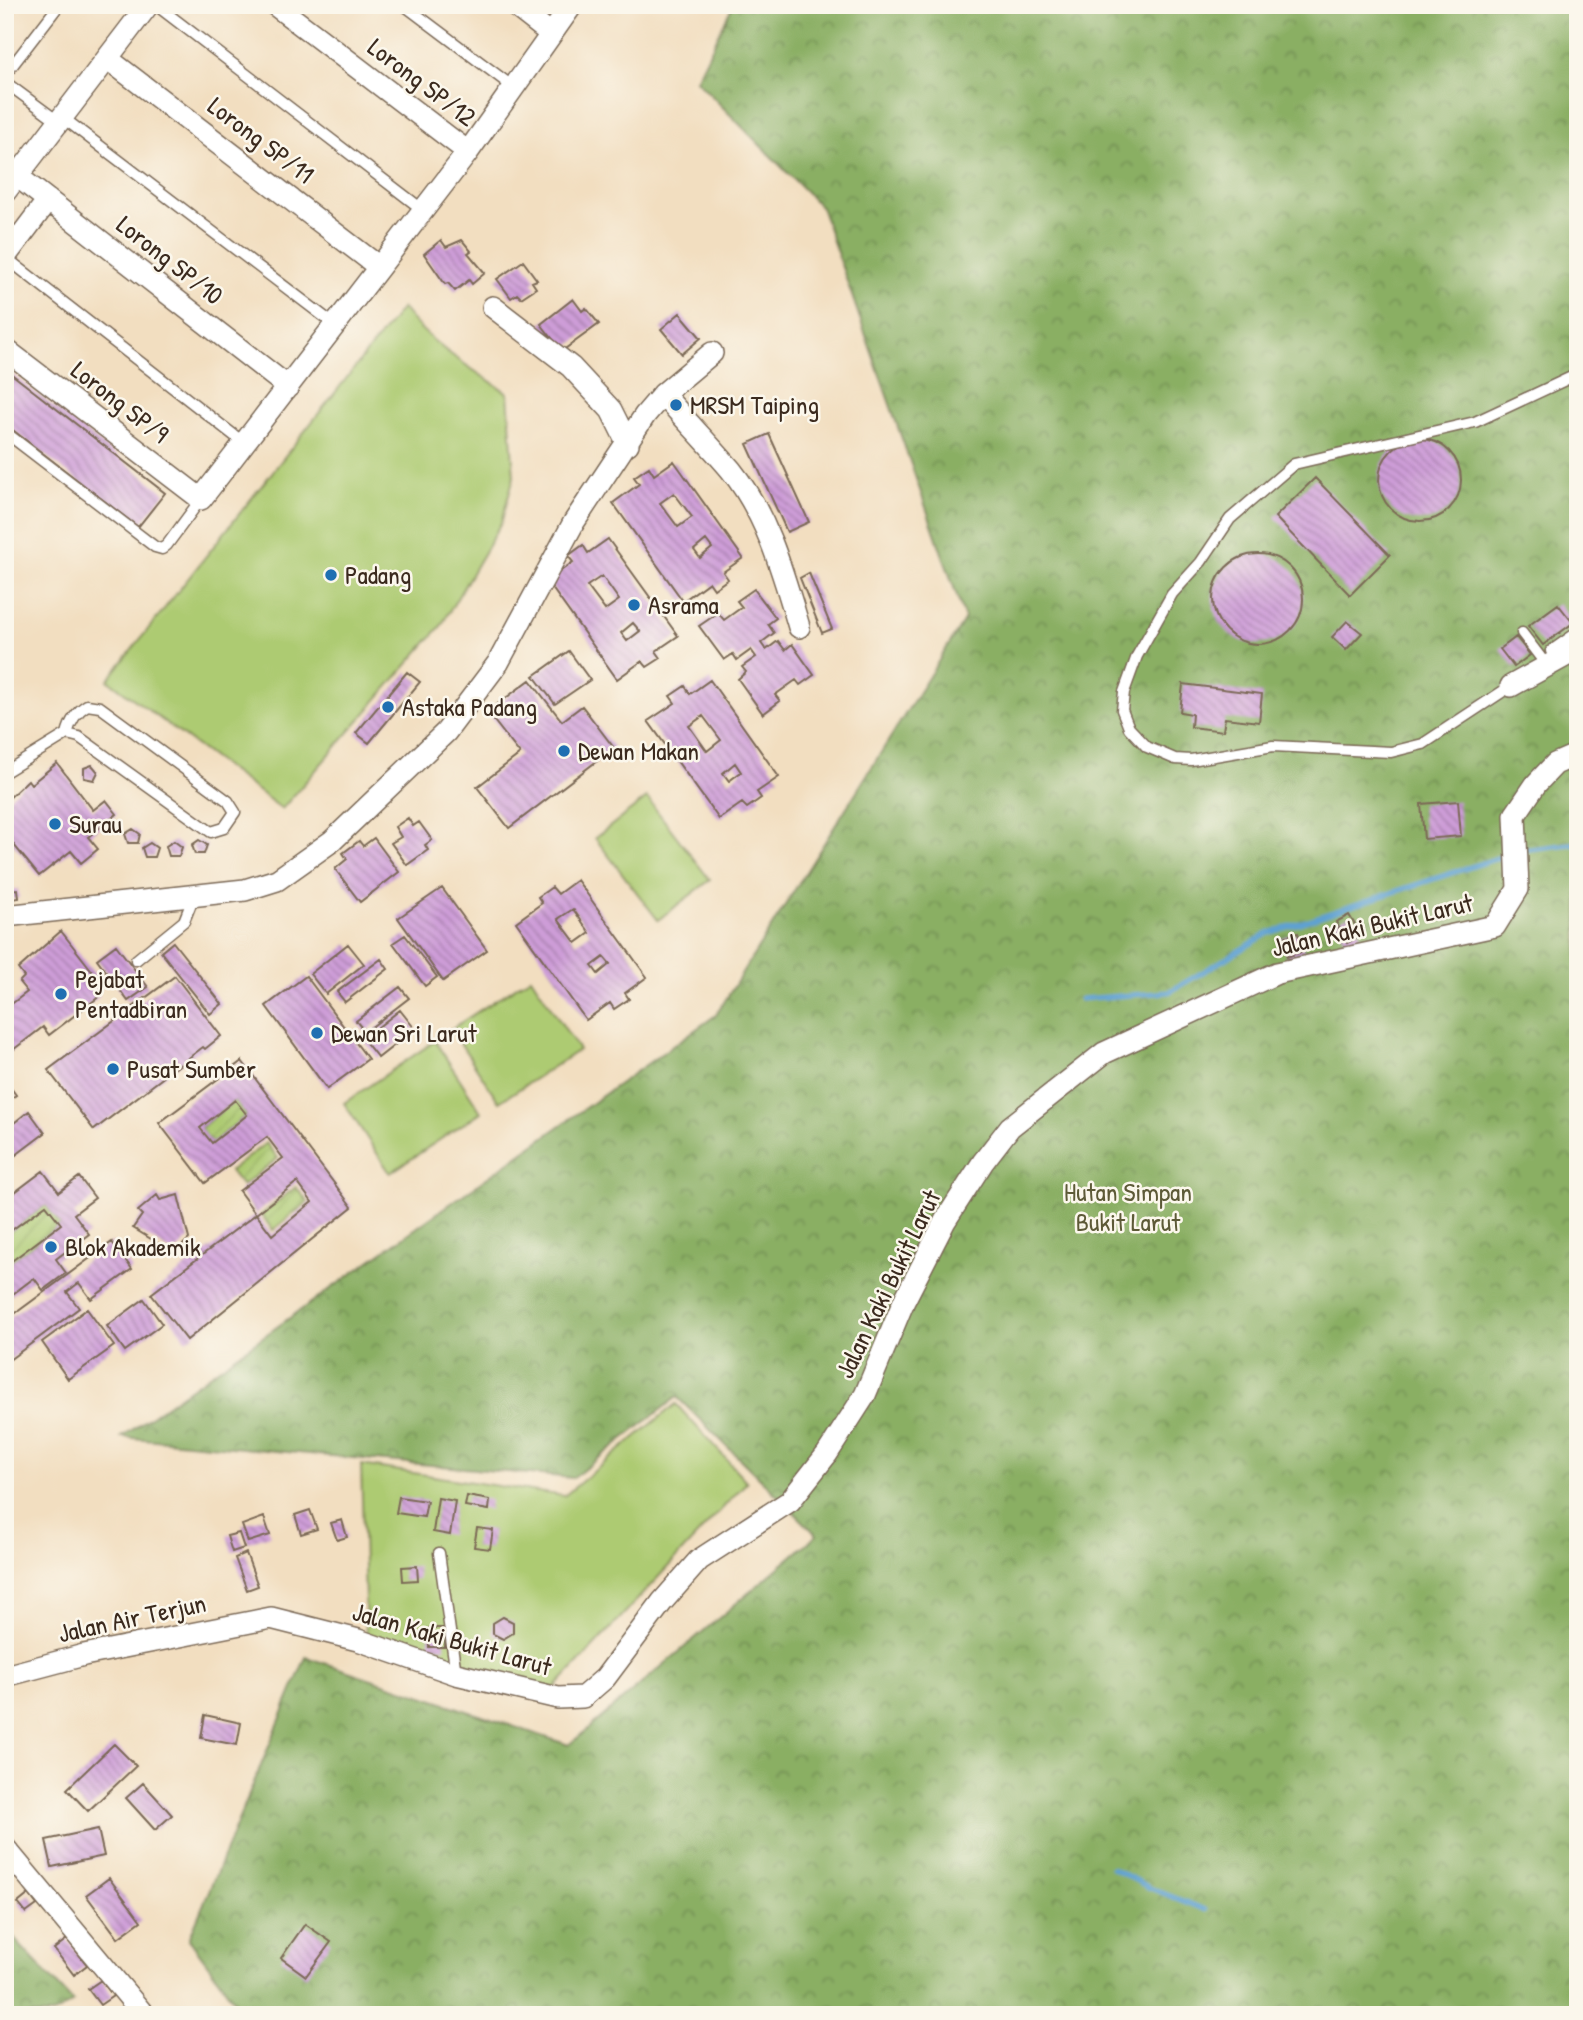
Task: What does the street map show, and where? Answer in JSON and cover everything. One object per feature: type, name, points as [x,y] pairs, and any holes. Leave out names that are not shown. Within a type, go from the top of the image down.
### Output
[{"type":"street","points":[[11,184],[148,5]]},
{"type":"street","name":"Lorong SP/12","points":[[275,5],[468,152]]},
{"type":"street","points":[[514,5],[551,34]]},
{"type":"street","points":[[201,499],[468,152],[572,5]]},
{"type":"street","name":"Lorong SP/11","points":[[107,58],[379,267]]},
{"type":"street","name":"Lorong SP/10","points":[[11,184],[48,200],[288,387]]},
{"type":"street","points":[[5,257],[48,200]]},
{"type":"street","points":[[493,307],[571,367],[611,410],[628,444]]},
{"type":"street","name":"Lorong SP/9","points":[[5,349],[201,499]]},
{"type":"street","points":[[5,916],[245,890],[277,880],[296,869],[367,809],[446,732],[498,663],[574,522],[663,394],[712,353]]},
{"type":"street","points":[[663,394],[732,471],[747,495],[780,564],[799,627]]},
{"type":"street","points":[[1511,686],[1549,658],[1578,649]]},
{"type":"street","name":"Jalan Kaki Bukit Larut","points":[[271,1618],[358,1640],[456,1675],[558,1698],[583,1697],[605,1678],[662,1602],[699,1560],[790,1501],[827,1454],[865,1395],[904,1301],[945,1220],[1010,1127],[1104,1053],[1277,973],[1495,926],[1518,889],[1516,815],[1536,784],[1555,764],[1578,754]]},
{"type":"street","name":"Jalan Air Terjun","points":[[5,1676],[84,1655],[271,1618]]},
{"type":"street","points":[[5,1848],[144,2015]]},
{"type":"lane","points":[[5,75],[59,5]]},
{"type":"lane","points":[[156,5],[423,210]]},
{"type":"lane","points":[[404,5],[513,88]]},
{"type":"lane","points":[[5,82],[61,120],[335,325]]},
{"type":"lane","points":[[5,257],[244,443]]},
{"type":"lane","points":[[1511,686],[1423,744],[1391,752],[1273,746],[1191,760],[1175,759],[1147,747],[1129,729],[1122,710],[1124,692],[1137,656],[1172,594],[1200,562],[1230,519],[1294,464],[1475,422],[1578,374]]},
{"type":"lane","points":[[5,432],[155,547],[162,549],[167,545],[201,499]]},
{"type":"lane","points":[[1522,633],[1549,658],[1578,632]]},
{"type":"lane","points":[[5,772],[67,734],[79,737],[211,832],[224,828],[235,813],[228,801],[100,707],[87,705],[82,708],[69,724],[67,734]]},
{"type":"lane","points":[[136,960],[184,921],[191,905],[183,897]]},
{"type":"lane","points":[[439,1553],[456,1675]]},
{"type":"green space","name":"Hutan Simpan Bukit Larut","points":[[733,5],[1578,5],[1578,2015],[245,2015],[189,1939],[306,1657],[569,1745],[817,1535],[677,1397],[573,1478],[122,1437],[716,1015],[965,619],[821,207],[696,80]]},
{"type":"green space","name":"Padang","points":[[402,308],[438,344],[508,393],[514,477],[501,523],[441,626],[282,809],[108,680]]},
{"type":"green space","points":[[647,798],[710,880],[658,920],[595,838]]},
{"type":"green space","points":[[531,977],[579,1050],[499,1102],[451,1029]]},
{"type":"green space","points":[[435,1041],[481,1112],[390,1173],[344,1103]]},
{"type":"green space","points":[[235,1100],[247,1115],[212,1143],[200,1128]]},
{"type":"green space","points":[[266,1143],[278,1158],[242,1186],[230,1171]]},
{"type":"green space","points":[[296,1187],[308,1202],[273,1230],[261,1215]]},
{"type":"green space","points":[[46,1205],[61,1224],[5,1266],[5,1235]]},
{"type":"green space","points":[[676,1404],[747,1482],[554,1689],[366,1636],[361,1465],[564,1496]]},
{"type":"green space","points":[[5,1929],[73,2002],[52,2015],[5,2015]]},
{"type":"building","points":[[441,240],[446,247],[462,240],[471,251],[468,253],[485,273],[472,284],[469,280],[455,291],[448,283],[445,284],[424,254]]},
{"type":"building","points":[[523,261],[537,280],[532,282],[536,288],[521,298],[517,294],[511,298],[497,279]]},
{"type":"building","points":[[573,299],[582,311],[586,308],[599,324],[562,351],[541,324]]},
{"type":"building","points":[[680,313],[701,338],[682,354],[661,329]]},
{"type":"building","points":[[5,369],[165,493],[138,527],[5,424]]},
{"type":"building","points":[[769,434],[809,522],[787,532],[747,444]]},
{"type":"building","points":[[1420,439],[1436,442],[1449,451],[1458,464],[1461,480],[1458,496],[1449,509],[1436,518],[1420,521],[1404,518],[1391,509],[1382,496],[1379,480],[1382,464],[1391,451],[1404,442]]},
{"type":"building","name":"Asrama","points":[[674,461],[743,558],[723,572],[728,579],[714,589],[709,582],[683,601],[613,503],[639,484],[634,477],[649,467],[654,475]],"holes":[[[674,493],[692,517],[678,527],[660,503]],[[706,540],[712,548],[700,558],[694,550]]]},
{"type":"building","points":[[1315,478],[1390,555],[1350,595],[1275,517]]},
{"type":"building","name":"Asrama","points":[[608,539],[678,636],[656,651],[661,658],[647,667],[642,661],[617,679],[547,581],[573,562],[568,556],[583,545],[588,553]],"holes":[[[602,576],[619,600],[605,610],[587,586]],[[633,623],[640,631],[627,641],[621,633]]]},
{"type":"building","points":[[1258,554],[1275,558],[1290,567],[1299,582],[1303,599],[1299,616],[1290,631],[1275,640],[1258,644],[1241,640],[1226,631],[1217,616],[1213,599],[1217,582],[1226,567],[1241,558]]},
{"type":"building","points":[[809,573],[832,629],[822,633],[800,578]]},
{"type":"building","points":[[754,589],[776,618],[768,624],[774,633],[761,643],[766,650],[778,641],[785,650],[792,644],[814,675],[800,685],[796,680],[775,695],[780,701],[763,714],[738,679],[746,672],[742,667],[756,657],[751,650],[737,660],[733,654],[724,660],[699,626],[718,613],[724,620],[742,607],[737,601]]},
{"type":"building","points":[[1558,604],[1573,623],[1543,645],[1528,626]]},
{"type":"building","points":[[1347,621],[1362,633],[1346,650],[1332,637]]},
{"type":"building","points":[[1516,637],[1530,655],[1514,667],[1500,649]]},
{"type":"building","points":[[569,651],[590,680],[555,704],[534,676]]},
{"type":"building","name":"Astaka Padang","points":[[407,672],[420,682],[369,743],[356,733]]},
{"type":"building","name":"Dewan Makan","points":[[530,680],[562,721],[582,706],[614,748],[509,828],[477,787],[520,754],[487,712]]},
{"type":"building","name":"Asrama","points":[[710,680],[779,777],[757,792],[761,798],[747,808],[742,803],[719,819],[648,721],[675,703],[670,696],[685,686],[690,694]],"holes":[[[703,716],[721,740],[707,751],[689,726]],[[735,763],[741,772],[729,781],[723,773]]]},
{"type":"building","points":[[1183,684],[1262,694],[1259,722],[1225,718],[1223,731],[1191,727],[1192,714],[1180,712]]},
{"type":"building","name":"Surau","points":[[57,763],[93,810],[106,800],[117,814],[88,837],[98,849],[81,863],[71,851],[39,876],[5,834],[5,802],[28,780],[31,784]]},
{"type":"building","points":[[92,765],[98,772],[94,780],[84,778],[84,768]]},
{"type":"building","points":[[1458,801],[1461,836],[1424,839],[1421,804]]},
{"type":"building","points":[[408,818],[413,826],[419,822],[432,840],[425,845],[428,850],[407,865],[391,843],[401,837],[395,827]]},
{"type":"building","points":[[133,829],[140,834],[138,843],[128,843],[125,834]]},
{"type":"building","points":[[374,838],[399,872],[360,902],[335,869],[347,859],[343,853],[359,841],[363,846]]},
{"type":"building","points":[[199,840],[207,845],[204,854],[195,854],[192,845]]},
{"type":"building","points":[[174,841],[182,847],[179,856],[169,856],[166,846]]},
{"type":"building","points":[[150,843],[157,848],[154,857],[145,857],[142,848]]},
{"type":"building","points":[[577,880],[647,977],[625,993],[629,999],[614,1009],[610,1003],[586,1020],[516,922],[542,903],[538,897],[552,887],[558,894]],"holes":[[[573,909],[590,933],[576,943],[558,919]],[[604,957],[610,964],[598,974],[592,966]]]},
{"type":"building","points":[[442,888],[487,950],[443,981],[398,918]]},
{"type":"building","points":[[18,889],[19,898],[5,900],[5,890]]},
{"type":"building","points":[[1349,915],[1361,935],[1347,943],[1336,922]]},
{"type":"building","name":"Pejabat Pentadbiran","points":[[61,931],[104,986],[97,992],[100,996],[49,1035],[43,1027],[5,1056],[5,1009],[27,992],[19,982],[24,977],[18,969]]},
{"type":"building","points":[[1298,933],[1304,951],[1287,957],[1281,938]]},
{"type":"building","points":[[405,935],[437,977],[425,986],[393,943]]},
{"type":"building","points":[[173,942],[222,1004],[210,1014],[161,952]]},
{"type":"building","points":[[348,944],[364,964],[326,994],[310,974]]},
{"type":"building","points":[[116,945],[148,987],[128,1001],[97,959]]},
{"type":"building","points":[[381,959],[388,969],[345,1002],[337,992]]},
{"type":"building","name":"Pusat Sumber","points":[[175,976],[221,1036],[94,1130],[48,1070]]},
{"type":"building","name":"Dewan Sri Larut","points":[[306,976],[368,1059],[327,1089],[266,1006]]},
{"type":"building","points":[[400,987],[409,998],[365,1032],[356,1021]]},
{"type":"building","points":[[400,1010],[415,1029],[378,1058],[363,1039]]},
{"type":"building","points":[[242,1061],[352,1207],[187,1340],[151,1294],[256,1214],[239,1191],[283,1158],[267,1137],[205,1183],[159,1123]],"holes":[[[235,1100],[247,1115],[212,1143],[200,1128]],[[297,1182],[312,1202],[272,1235],[256,1214]]]},
{"type":"building","points":[[5,1080],[16,1095],[5,1103]]},
{"type":"building","points":[[29,1111],[45,1133],[12,1158],[5,1150],[5,1120],[10,1126]]},
{"type":"building","name":"Blok Akademik","points":[[43,1171],[59,1192],[79,1177],[95,1198],[74,1214],[89,1234],[56,1259],[66,1273],[43,1290],[34,1278],[5,1300],[5,1266],[61,1224],[46,1205],[5,1235],[5,1187],[11,1195]]},
{"type":"building","points":[[157,1195],[160,1200],[178,1195],[189,1239],[174,1253],[133,1228],[142,1215],[138,1211]]},
{"type":"building","points":[[112,1242],[132,1269],[91,1299],[79,1283],[76,1285],[67,1292],[79,1308],[5,1363],[5,1321]]},
{"type":"building","points":[[144,1299],[162,1324],[125,1351],[107,1326]]},
{"type":"building","points":[[87,1309],[114,1346],[68,1379],[42,1342]]},
{"type":"building","points":[[467,1496],[490,1500],[489,1510],[465,1506]]},
{"type":"building","points":[[399,1497],[427,1501],[424,1517],[396,1513]]},
{"type":"building","points":[[438,1498],[455,1501],[450,1535],[433,1532]]},
{"type":"building","points":[[310,1510],[317,1529],[301,1534],[295,1515]]},
{"type":"building","points":[[264,1517],[270,1535],[248,1542],[242,1525]]},
{"type":"building","points":[[342,1520],[347,1537],[337,1540],[331,1523]]},
{"type":"building","points":[[477,1528],[493,1530],[490,1549],[474,1547]]},
{"type":"building","points":[[239,1533],[244,1548],[232,1552],[227,1536]]},
{"type":"building","points":[[246,1553],[258,1586],[247,1590],[235,1558]]},
{"type":"building","points":[[417,1566],[418,1580],[403,1581],[402,1567]]},
{"type":"building","points":[[503,1617],[513,1622],[513,1633],[503,1639],[493,1634],[493,1623]]},
{"type":"building","points":[[429,1628],[445,1628],[445,1647],[429,1647]]},
{"type":"building","points":[[205,1715],[241,1723],[237,1745],[201,1738]]},
{"type":"building","points":[[114,1744],[136,1766],[88,1811],[67,1789]]},
{"type":"building","points":[[143,1783],[172,1815],[155,1830],[126,1798]]},
{"type":"building","points":[[98,1829],[104,1856],[52,1867],[46,1840]]},
{"type":"building","points":[[109,1878],[141,1921],[118,1938],[86,1895]]},
{"type":"building","points":[[29,1894],[37,1905],[26,1913],[18,1903]]},
{"type":"building","points":[[305,1924],[331,1942],[306,1976],[281,1958]]},
{"type":"building","points":[[67,1939],[87,1965],[74,1975],[54,1949]]},
{"type":"building","points":[[101,1980],[113,1996],[100,2005],[88,1989]]},
{"type":"waterway","points":[[1522,850],[1578,843]]},
{"type":"waterway","points":[[1081,999],[1169,992],[1269,933],[1513,853]]},
{"type":"waterway","points":[[1112,1868],[1150,1888],[1206,1910]]},
{"type":"place","name":"MRSM Taiping","points":[[676,405]]},
{"type":"place","name":"Padang","points":[[331,575]]},
{"type":"place","name":"Asrama","points":[[634,605]]},
{"type":"place","name":"Astaka Padang","points":[[388,707]]},
{"type":"place","name":"Dewan Makan","points":[[564,751]]},
{"type":"place","name":"Surau","points":[[55,824]]},
{"type":"place","name":"Pejabat Pentadbiran","points":[[61,994]]},
{"type":"place","name":"Dewan Sri Larut","points":[[317,1033]]},
{"type":"place","name":"Pusat Sumber","points":[[113,1069]]},
{"type":"place","name":"Blok Akademik","points":[[51,1247]]}]
